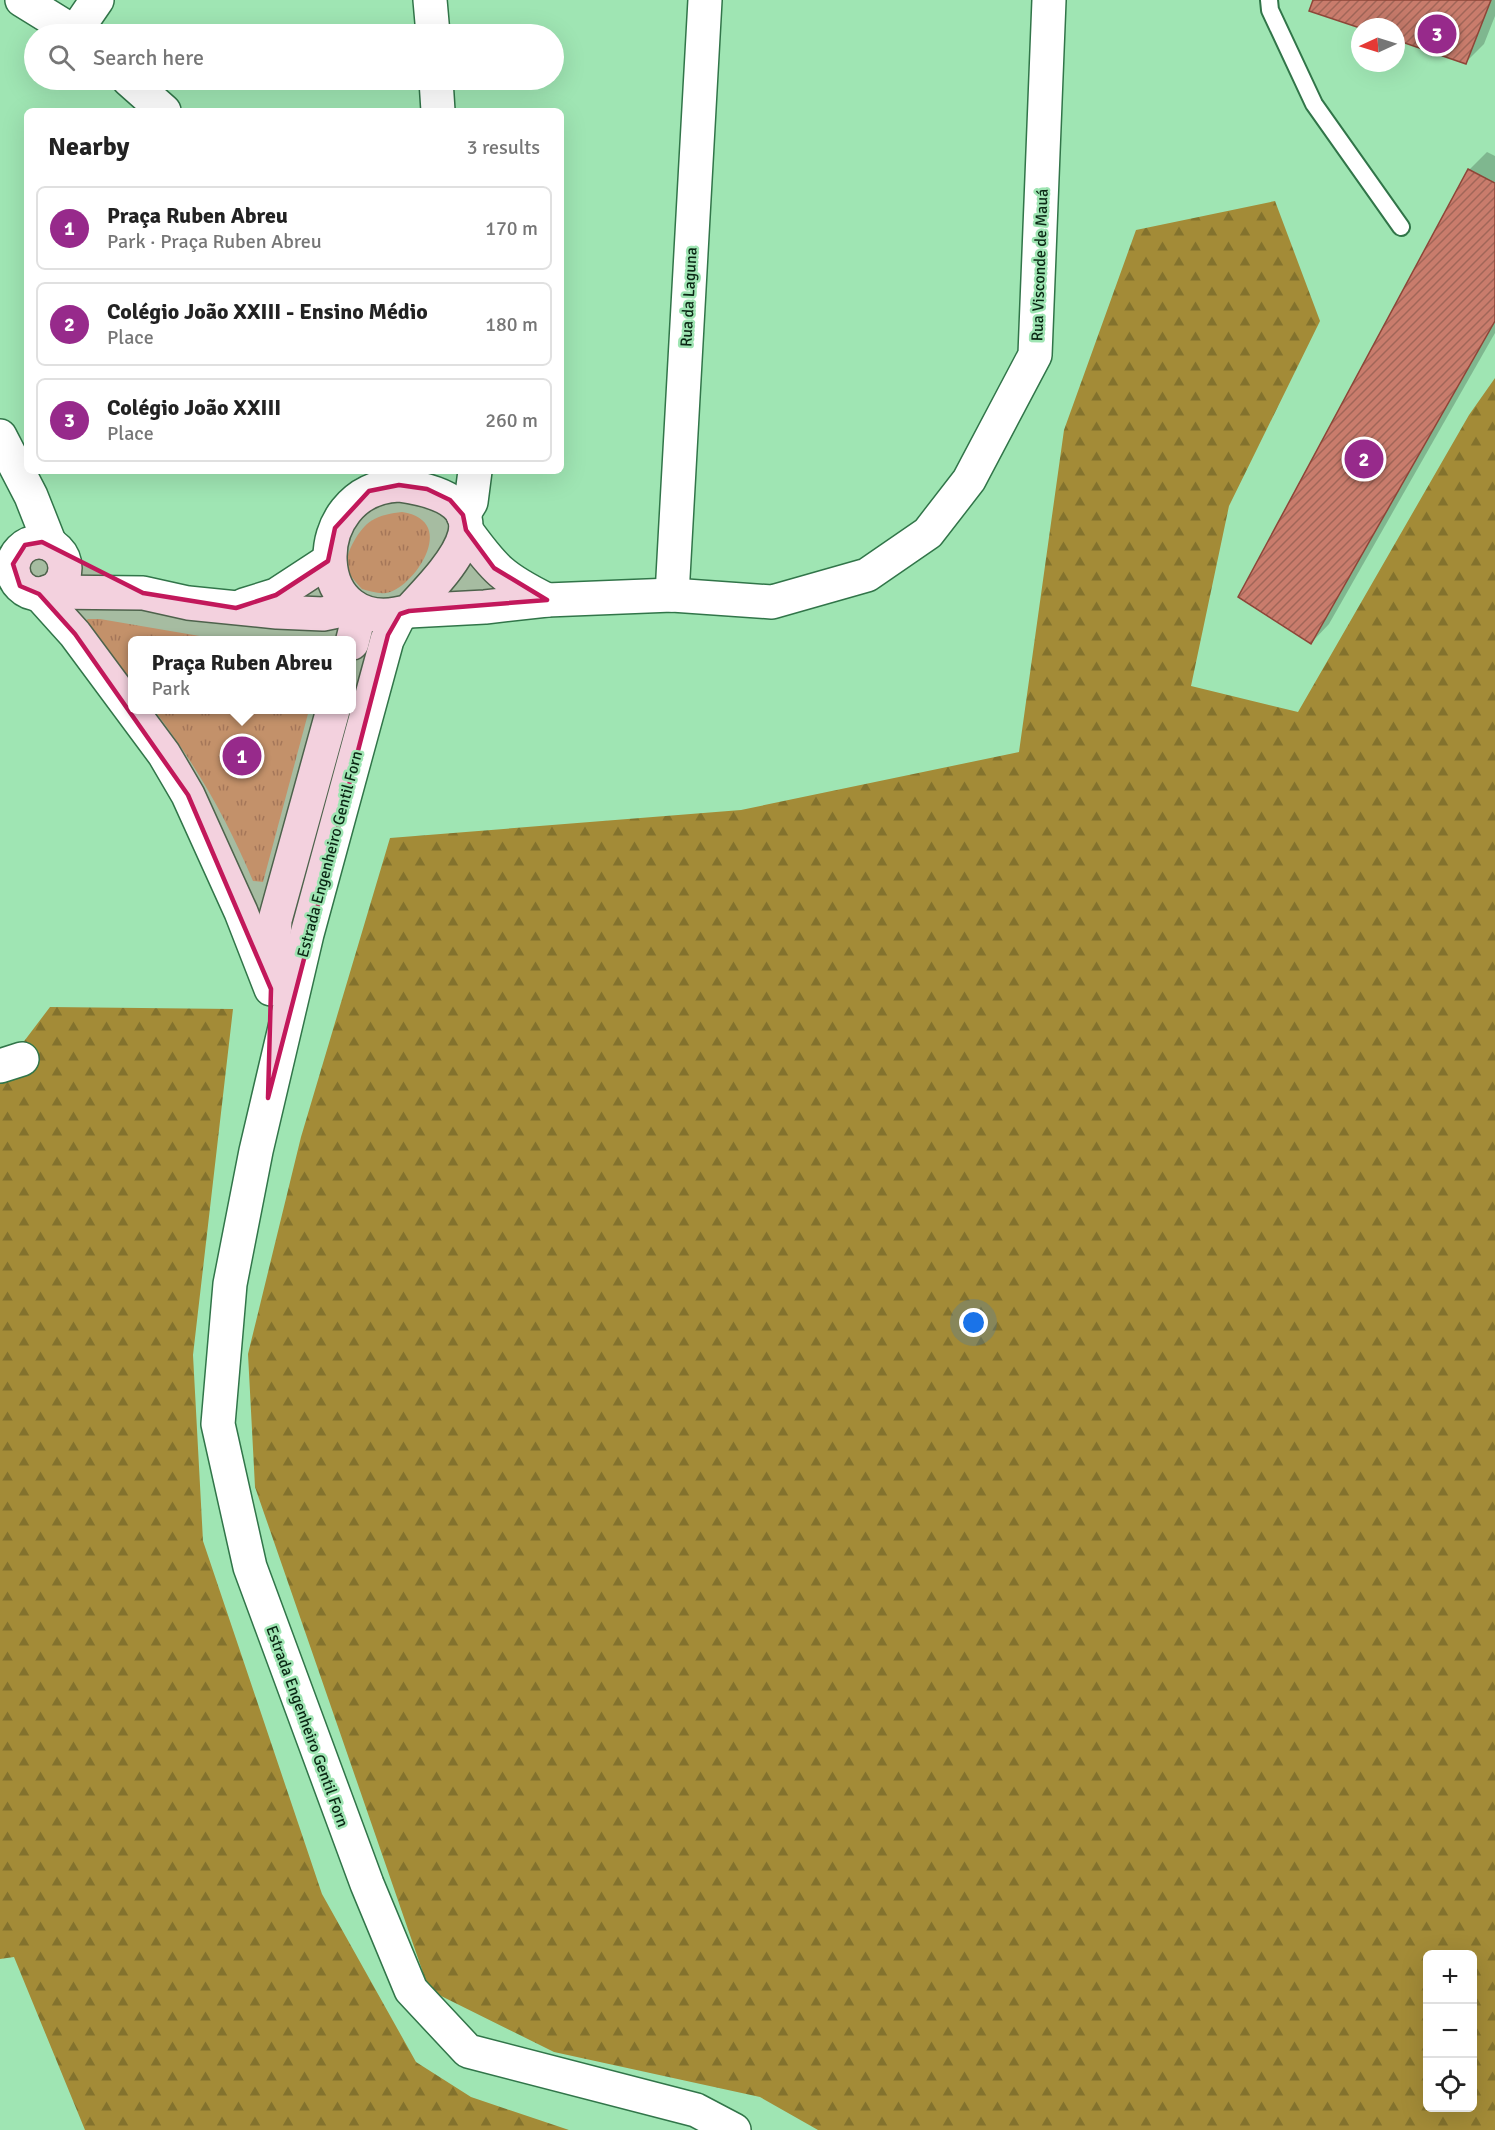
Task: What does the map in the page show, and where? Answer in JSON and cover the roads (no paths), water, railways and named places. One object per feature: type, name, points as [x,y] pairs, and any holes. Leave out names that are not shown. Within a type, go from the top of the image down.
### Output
[{"type":"main road","points":[[22,0],[61,24]]},
{"type":"main road","points":[[82,24],[97,0]]},
{"type":"main road","points":[[430,0],[432,24]]},
{"type":"main road","name":"Rua da Laguna","points":[[672,595],[705,0]]},
{"type":"main road","name":"Rua Visconde de Mauá","points":[[26,573],[188,603],[323,614],[356,609],[374,615],[548,600],[672,595],[772,602],[867,575],[928,533],[969,480],[1035,355],[1048,0]]},
{"type":"main road","points":[[140,90],[161,108]]},
{"type":"main road","points":[[437,90],[438,108]]},
{"type":"main road","points":[[0,436],[31,496],[26,573],[128,705]]},
{"type":"main road","points":[[405,612],[453,562],[471,502],[475,474]]},
{"type":"main road","name":"Rua Visconde de Mauá","points":[[328,561],[335,528],[358,500],[388,478],[427,489],[450,500],[494,568],[513,583],[548,600]]},
{"type":"main road","points":[[236,608],[276,595],[328,561],[335,583],[356,609],[352,636]]},
{"type":"main road","name":"Estrada Engenheiro Gentil Forn","points":[[405,612],[388,635],[383,651],[307,934],[268,1098],[230,1284],[218,1424],[250,1567],[359,1864],[411,1990],[468,2051],[696,2110],[734,2130]]},
{"type":"main road","points":[[134,714],[164,754],[188,795],[241,912],[271,989]]},
{"type":"main road","name":"Estrada Engenheiro Gentil Forn","points":[[268,1098],[275,920],[332,714]]},
{"type":"lane","points":[[1269,0],[1270,10],[1314,104],[1401,227]]},
{"type":"place","name":"Colégio João XXIII","points":[[1437,34]]},
{"type":"place","name":"Colégio João XXIII - Ensino Médio","points":[[1364,459]]},
{"type":"place","name":"Praça Ruben Abreu","points":[[242,756]]}]
